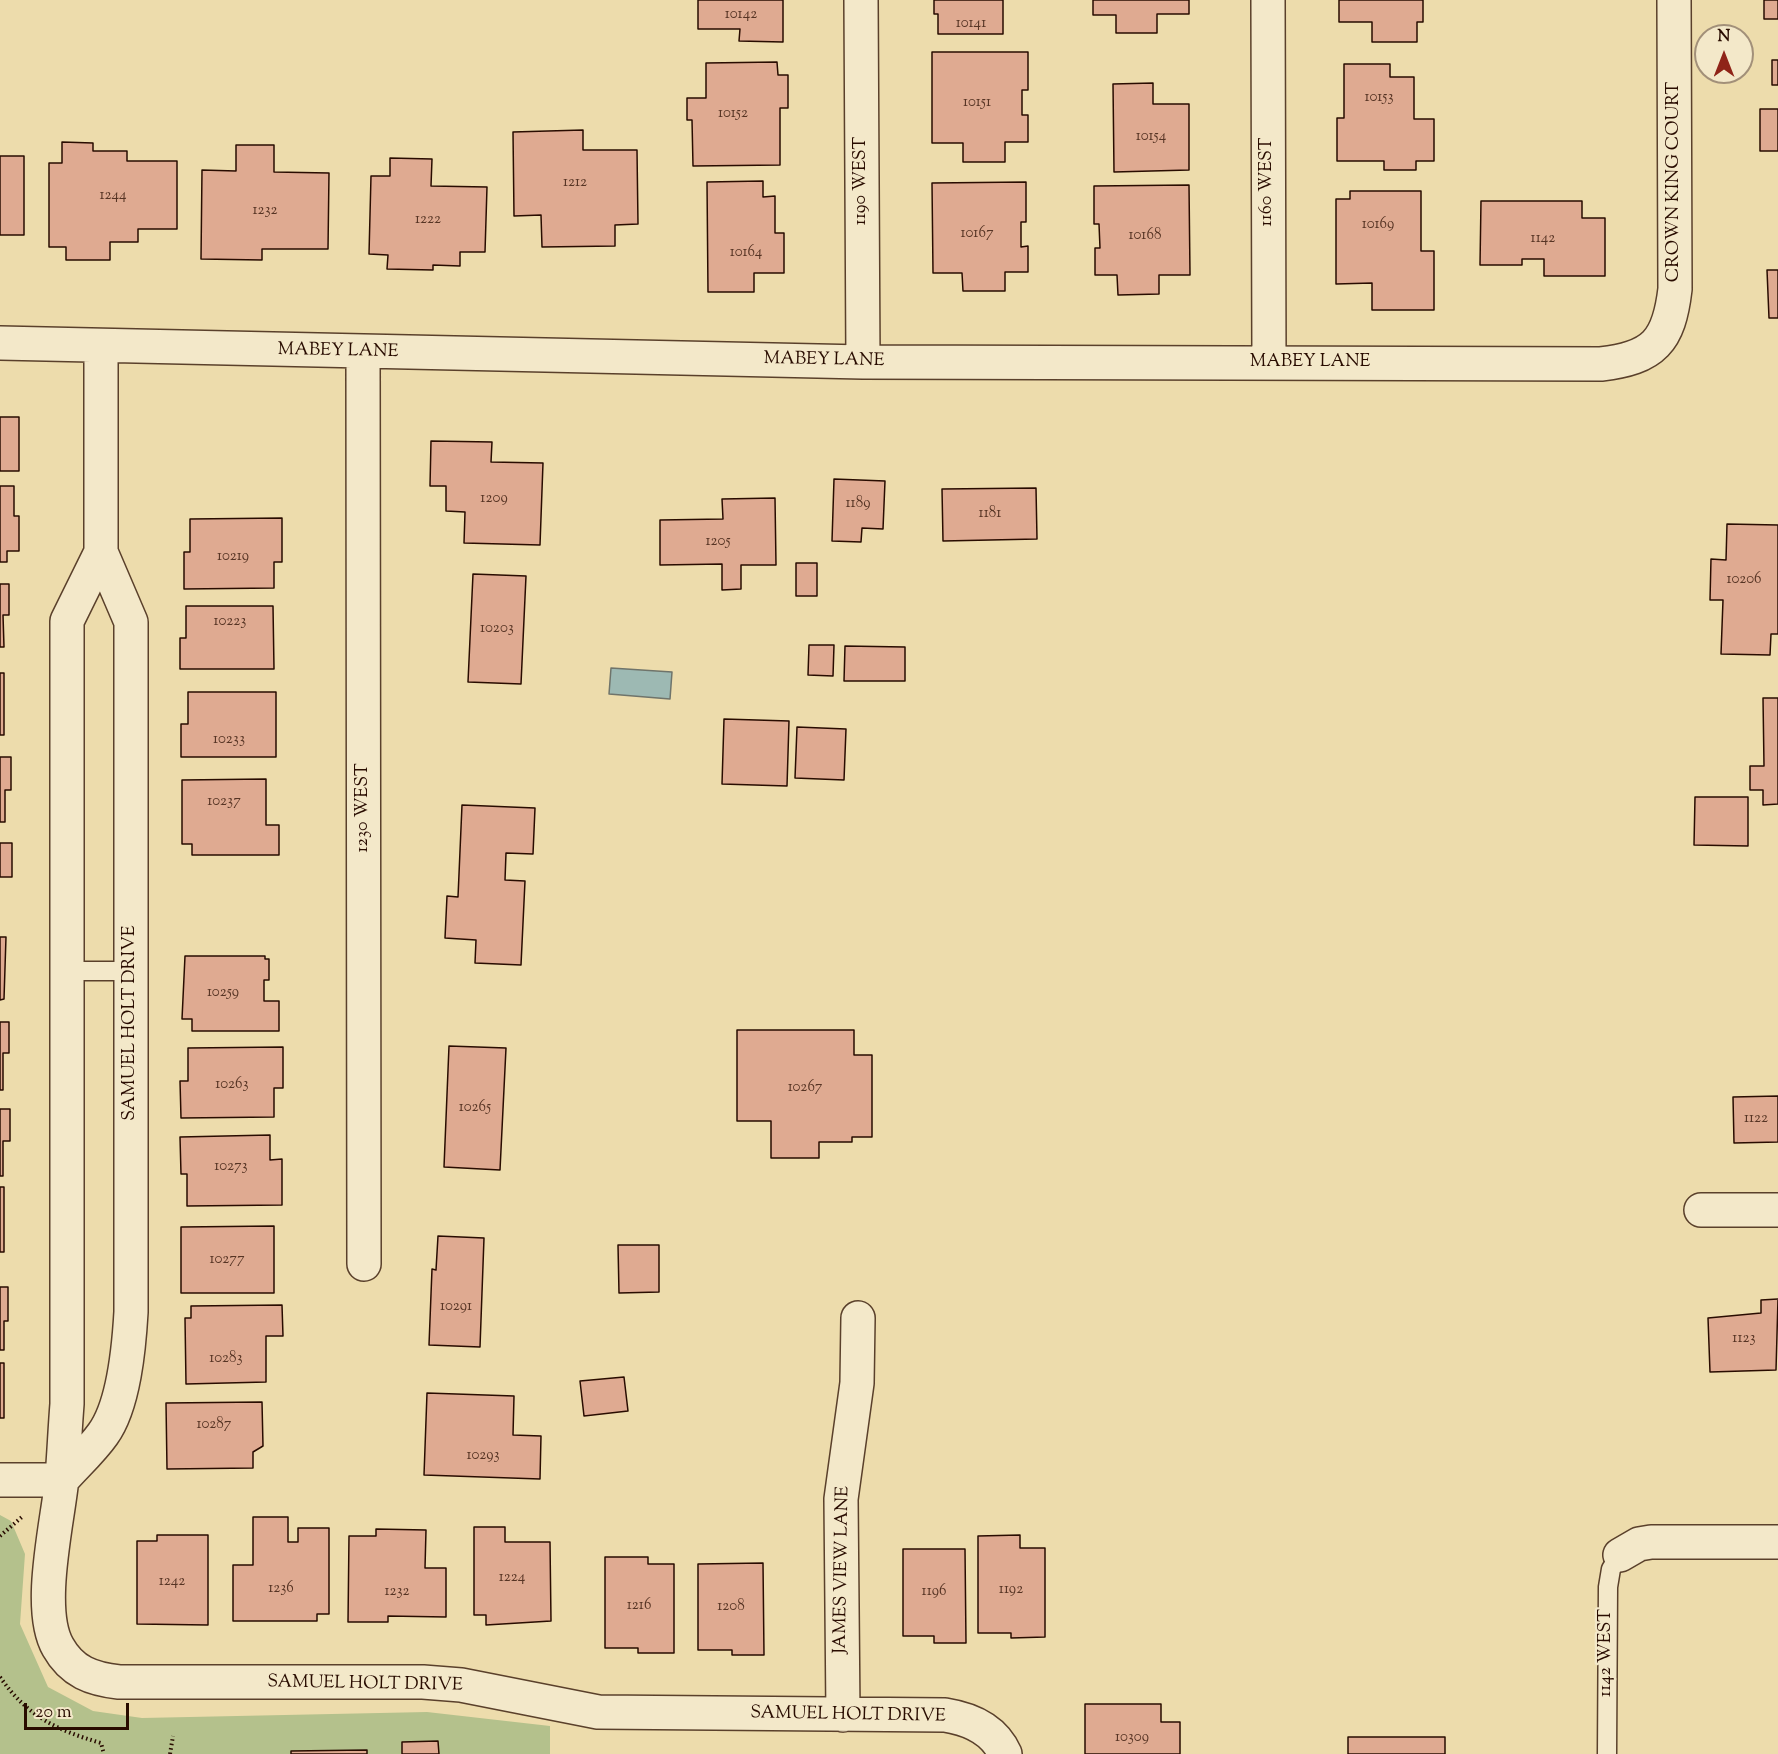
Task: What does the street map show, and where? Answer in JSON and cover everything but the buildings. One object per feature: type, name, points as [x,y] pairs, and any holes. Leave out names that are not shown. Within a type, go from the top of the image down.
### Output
[{"type":"street","name":"1190 WEST","points":[[861,0],[863,362]]},
{"type":"street","name":"1160 WEST","points":[[1268,0],[1269,363]]},
{"type":"street","name":"CROWN KING COURT","points":[[1646,353],[1664,338],[1672,315],[1675,289],[1674,0]]},
{"type":"street","name":"MABEY LANE","points":[[0,343],[863,362],[1601,364],[1624,362],[1646,353]]},
{"type":"street","name":"SAMUEL HOLT DRIVE","points":[[62,1480],[104,1433],[119,1394],[128,1353],[131,1312],[131,622],[101,552],[101,346]]},
{"type":"street","name":"1230 WEST","points":[[363,352],[364,1264]]},
{"type":"street","name":"SAMUEL HOLT DRIVE","points":[[101,552],[67,621],[65,971],[67,1404],[62,1480],[50,1550],[51,1625],[57,1646],[69,1664],[83,1674],[100,1680],[119,1682],[423,1682],[471,1687],[598,1712],[945,1715],[978,1724],[998,1744]]},
{"type":"street","points":[[1701,1210],[1778,1210]]},
{"type":"street","name":"JAMES VIEW LANE","points":[[843,1715],[841,1499],[857,1383],[858,1318]]},
{"type":"street","points":[[0,1480],[62,1480]]},
{"type":"street","points":[[1620,1556],[1639,1544],[1651,1542],[1778,1542]]},
{"type":"lane","points":[[65,971],[131,971]]},
{"type":"lane","name":"1142 WEST","points":[[1607,1754],[1608,1587],[1611,1569],[1620,1556]]},
{"type":"path","points":[[0,1677],[15,1698],[45,1722],[69,1734],[101,1743],[104,1754]]},
{"type":"path","points":[[170,1754],[173,1736]]},
{"type":"green space","points":[[0,1515],[11,1521],[25,1554],[20,1624],[48,1687],[93,1711],[142,1718],[427,1712],[550,1726],[550,1754],[0,1754]]},
{"type":"water","points":[[611,668],[672,672],[670,699],[609,694]]}]
